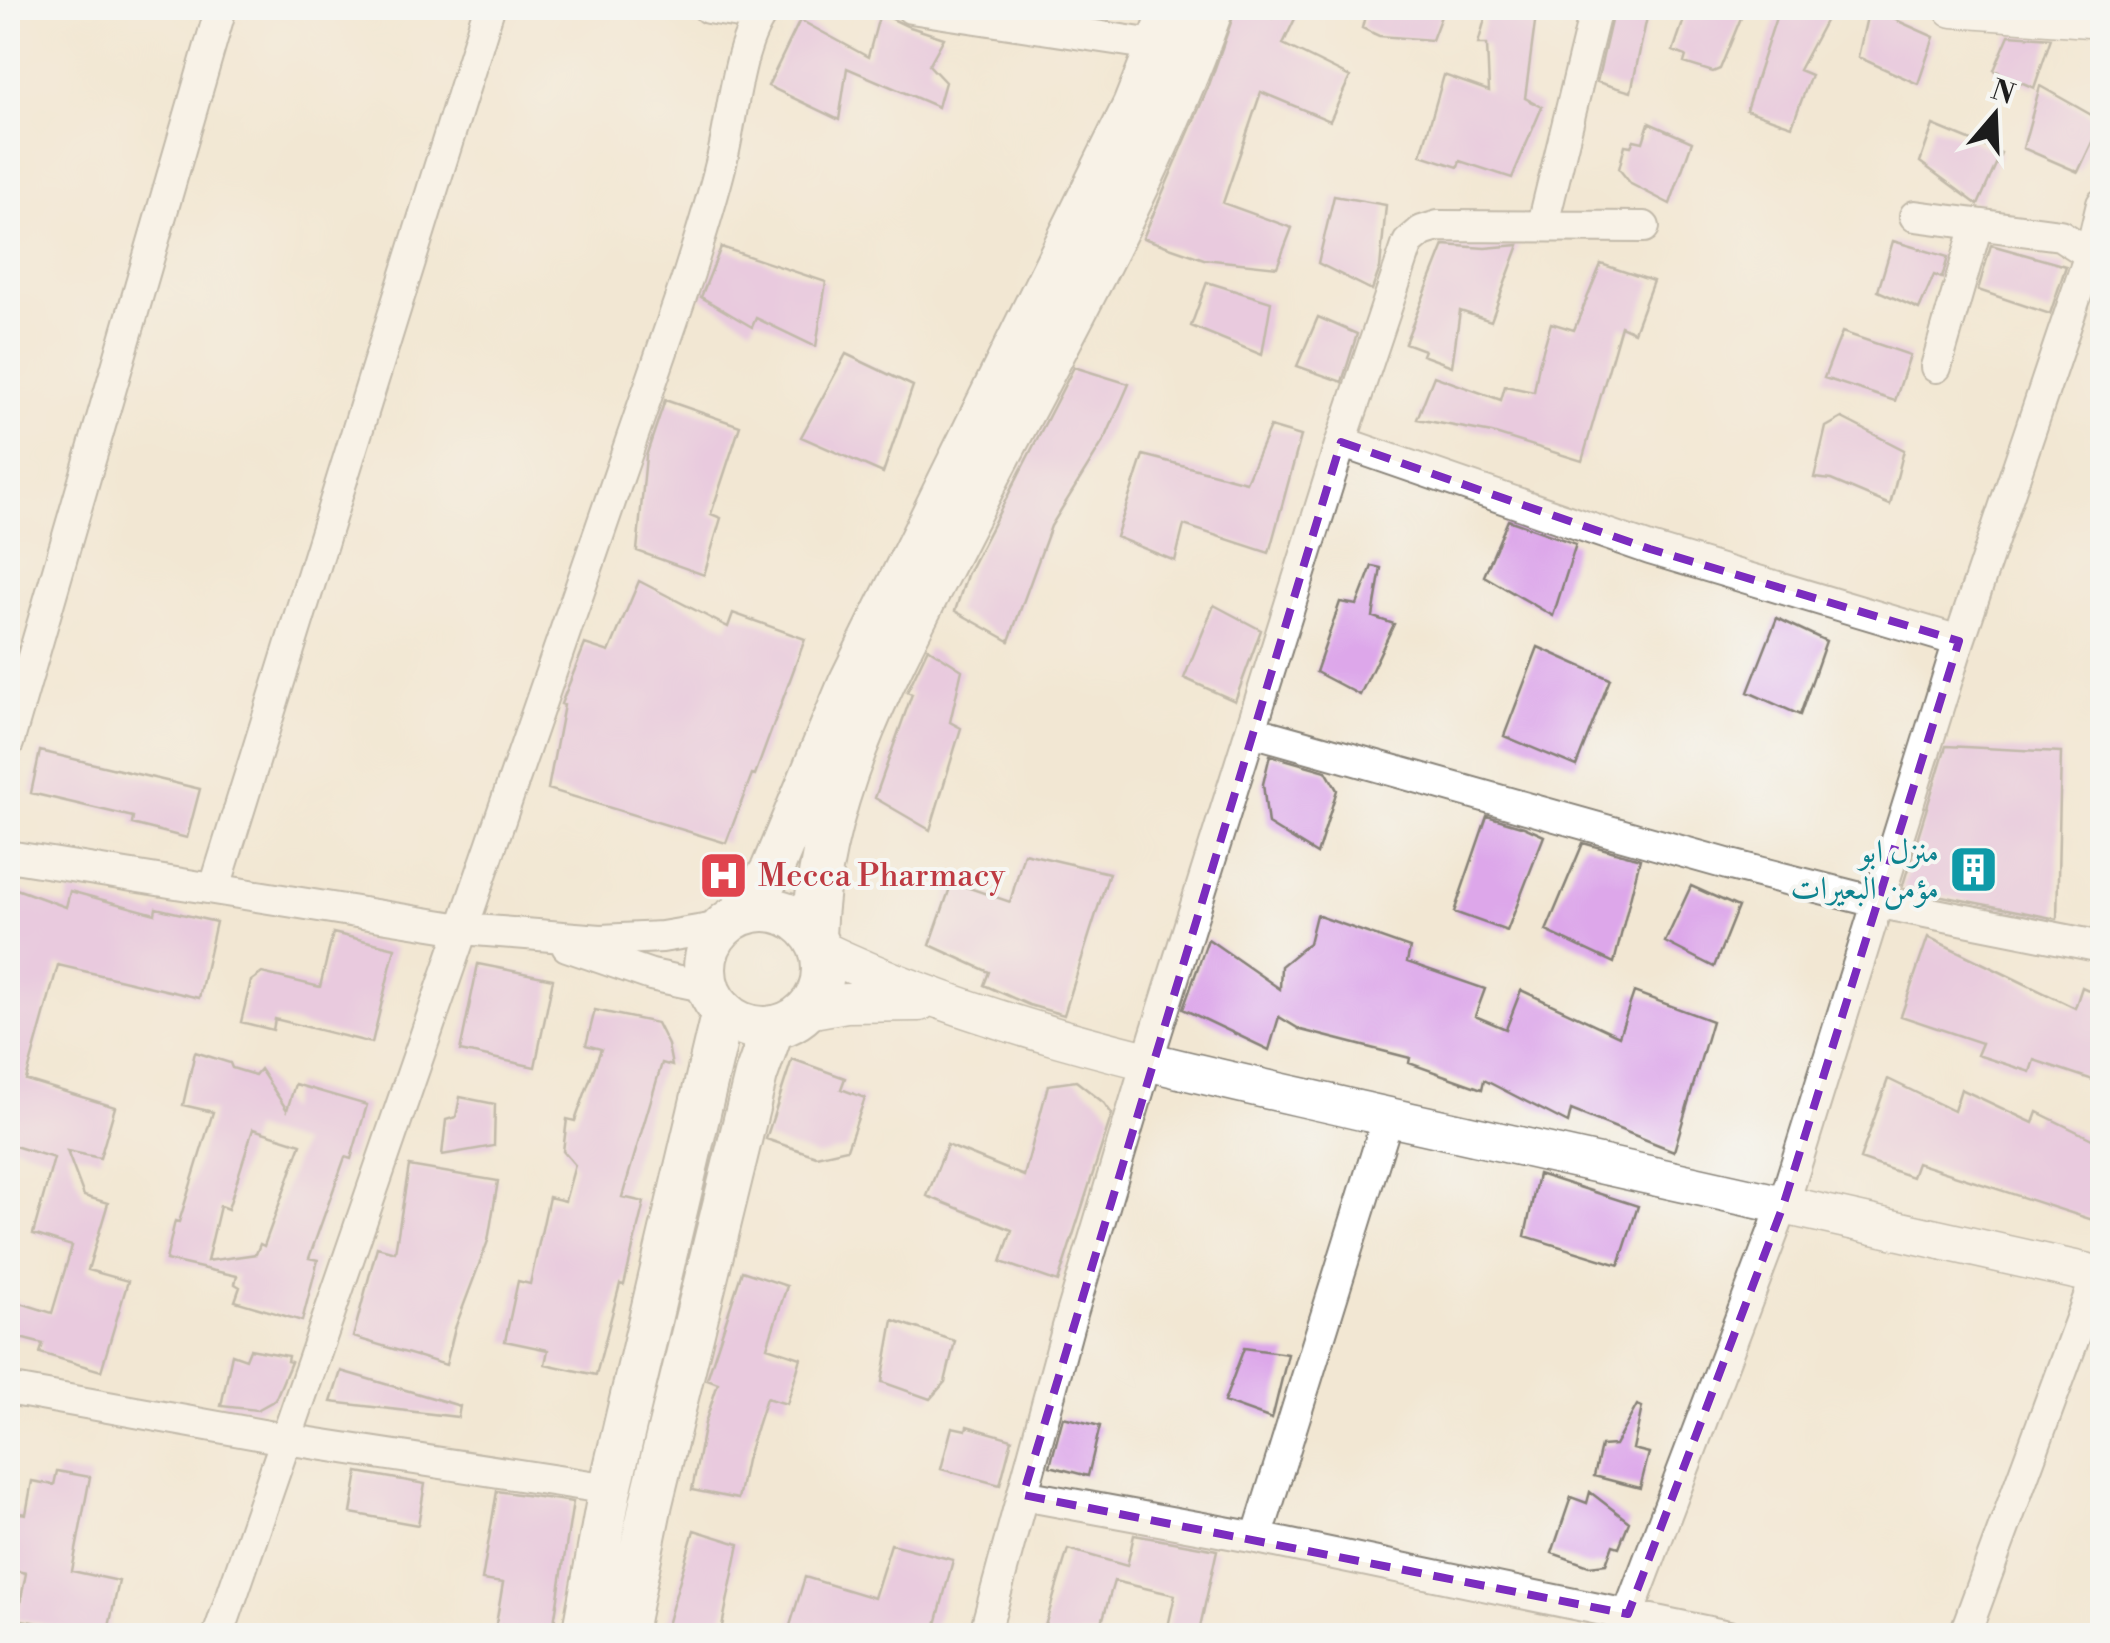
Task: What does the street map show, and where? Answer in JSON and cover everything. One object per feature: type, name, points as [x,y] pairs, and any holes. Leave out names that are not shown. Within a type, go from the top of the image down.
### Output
[{"type":"main road","points":[[624,1636],[756,1075],[790,1018],[822,982],[817,943],[818,881],[844,782],[876,696],[1093,276],[1168,121],[1212,8]]},
{"type":"main road","points":[[583,1636],[610,1489],[712,1066],[716,999],[705,966],[710,945],[757,895],[772,870],[849,685],[1134,106],[1167,26]]},
{"type":"main road","points":[[772,870],[793,880],[818,881]]},
{"type":"main road","points":[[730,922],[754,910],[788,914],[817,943]]},
{"type":"main road","points":[[716,999],[738,1022],[755,1027],[790,1018]]},
{"type":"main road","points":[[712,1066],[731,1056],[742,1059],[756,1075]]},
{"type":"street","points":[[8,743],[220,8]]},
{"type":"street","points":[[216,887],[489,8]]},
{"type":"street","points":[[218,1636],[689,273],[722,159],[748,41],[762,12],[708,8]]},
{"type":"street","points":[[911,8],[1167,26]]},
{"type":"street","points":[[1543,224],[1596,8]]},
{"type":"street","points":[[1953,8],[2102,19]]},
{"type":"street","points":[[1624,1625],[1782,1206],[1959,641],[2096,256],[2102,204]]},
{"type":"street","points":[[1915,216],[2060,236],[2096,256]]},
{"type":"street","points":[[1936,366],[1977,225]]},
{"type":"street","points":[[984,1636],[1068,1326],[1148,1062],[1340,442],[1408,243],[1422,231],[1438,226],[1644,227]]},
{"type":"street","points":[[1340,442],[1650,548],[1959,641]]},
{"type":"street","points":[[1252,731],[1880,903],[2102,947]]},
{"type":"street","points":[[8,856],[462,929],[601,940],[662,936],[730,922]]},
{"type":"street","points":[[541,936],[716,999]]},
{"type":"street","points":[[817,943],[892,982],[966,1010]]},
{"type":"street","points":[[790,1018],[886,1000],[926,1002],[1148,1062],[2100,1275],[1964,1636]]},
{"type":"street","points":[[1257,1538],[1388,1117]]},
{"type":"street","points":[[8,1388],[286,1439],[610,1489]]},
{"type":"street","points":[[1023,1496],[1257,1538],[1624,1625],[1728,1636]]},
{"type":"highlighted area","points":[[1341,442],[1650,549],[1959,641],[1783,1206],[1628,1614],[1023,1495]]},
{"type":"building","points":[[1236,8],[1250,8],[1272,18],[1275,8],[1300,8],[1283,44],[1350,77],[1330,121],[1261,92],[1223,203],[1292,228],[1277,267],[1204,259],[1143,238],[1209,85]]},
{"type":"building","points":[[1367,8],[1444,8],[1432,40],[1379,36],[1362,28]]},
{"type":"building","points":[[1488,8],[1537,8],[1525,98],[1542,107],[1512,178],[1460,161],[1458,167],[1421,155],[1444,75],[1489,91],[1487,44],[1478,44]]},
{"type":"building","points":[[1614,8],[1649,8],[1631,92],[1597,82]]},
{"type":"building","points":[[1688,8],[1745,8],[1720,69],[1713,72],[1684,63],[1686,56],[1673,51]]},
{"type":"building","points":[[1779,8],[1832,8],[1799,70],[1811,75],[1792,126],[1746,110]]},
{"type":"building","points":[[1869,8],[1934,37],[1918,84],[1858,57]]},
{"type":"building","points":[[880,13],[944,38],[929,65],[945,82],[938,107],[847,68],[839,120],[768,86],[800,20],[868,57]]},
{"type":"building","points":[[2009,35],[2051,38],[2034,88],[1994,70]]},
{"type":"building","points":[[2040,86],[2102,121],[2078,172],[2023,148]]},
{"type":"building","points":[[1649,123],[1692,142],[1670,204],[1631,184],[1619,169],[1625,145],[1631,146],[1634,140],[1643,142]]},
{"type":"building","points":[[1933,125],[2001,153],[1978,205],[1920,162]]},
{"type":"building","points":[[1334,196],[1386,205],[1380,268],[1372,290],[1318,263]]},
{"type":"building","points":[[1893,241],[1948,257],[1942,278],[1934,275],[1919,309],[1878,291]]},
{"type":"building","points":[[1444,245],[1519,245],[1491,321],[1460,311],[1452,366],[1422,355],[1424,350],[1405,343]]},
{"type":"building","points":[[1991,245],[2066,266],[2050,314],[1978,290]]},
{"type":"building","points":[[721,247],[826,282],[816,347],[756,318],[752,327],[701,297]]},
{"type":"building","points":[[1601,264],[1653,281],[1634,332],[1621,326],[1582,461],[1492,433],[1417,419],[1434,376],[1501,400],[1505,386],[1534,392],[1551,323],[1574,330]]},
{"type":"building","points":[[1207,282],[1271,302],[1262,355],[1191,326]]},
{"type":"building","points":[[1318,317],[1357,334],[1342,382],[1297,366]]},
{"type":"building","points":[[1842,332],[1910,355],[1895,401],[1824,378]]},
{"type":"building","points":[[846,354],[913,386],[883,473],[801,437]]},
{"type":"building","points":[[1074,367],[1129,384],[1106,437],[1051,526],[1009,641],[955,611],[967,575]]},
{"type":"building","points":[[665,400],[740,426],[711,514],[721,518],[704,575],[637,551],[646,456]]},
{"type":"building","points":[[1842,418],[1904,450],[1890,505],[1831,480],[1814,478],[1826,427]]},
{"type":"building","points":[[1270,427],[1301,436],[1269,553],[1184,525],[1175,561],[1116,537],[1143,455],[1246,482]]},
{"type":"building","points":[[1508,520],[1576,544],[1553,616],[1484,576]]},
{"type":"building","points":[[1372,566],[1381,568],[1373,617],[1394,624],[1360,695],[1316,672],[1340,602],[1357,605]]},
{"type":"building","points":[[639,581],[728,627],[733,613],[805,639],[726,843],[548,789],[564,705],[561,704],[585,644],[609,652]]},
{"type":"building","points":[[1214,605],[1261,630],[1235,701],[1184,678]]},
{"type":"building","points":[[1777,618],[1826,641],[1800,715],[1748,692]]},
{"type":"building","points":[[1538,647],[1610,679],[1576,766],[1504,736]]},
{"type":"building","points":[[928,648],[962,670],[950,722],[961,728],[930,830],[875,798],[912,694],[907,692]]},
{"type":"building","name":"منزل ابو مؤمن البعيرات","points":[[1946,746],[2061,752],[2057,919],[1902,888]]},
{"type":"building","points":[[40,751],[200,789],[187,838],[132,824],[133,817],[31,793]]},
{"type":"building","points":[[1270,755],[1326,771],[1337,790],[1317,854],[1268,824],[1263,784]]},
{"type":"building","points":[[1487,816],[1544,836],[1507,931],[1454,912]]},
{"type":"building","points":[[1583,843],[1640,859],[1614,963],[1546,931]]},
{"type":"building","points":[[1024,853],[1109,873],[1064,1015],[984,985],[989,972],[930,945],[952,882],[1010,902]]},
{"type":"building","points":[[8,886],[66,907],[70,891],[155,914],[156,908],[216,922],[199,998],[58,965],[26,1080],[115,1107],[100,1158],[67,1151],[84,1196],[108,1203],[88,1270],[128,1281],[101,1371],[40,1353],[43,1344],[8,1335],[8,1299],[52,1313],[72,1246],[33,1234],[54,1158],[8,1144]]},
{"type":"building","points":[[1691,886],[1738,907],[1714,967],[1665,942]]},
{"type":"building","points":[[1316,915],[1410,948],[1407,962],[1485,989],[1475,1016],[1506,1029],[1521,990],[1619,1036],[1634,992],[1712,1021],[1674,1151],[1571,1110],[1568,1123],[1484,1080],[1482,1089],[1409,1063],[1410,1058],[1301,1030],[1279,1017],[1269,1050],[1183,1009],[1208,939],[1280,989],[1281,966],[1309,943]]},
{"type":"building","points":[[333,933],[395,948],[372,1043],[275,1019],[273,1030],[241,1022],[251,981],[262,973],[320,987]]},
{"type":"building","points":[[1928,937],[2075,1008],[2082,987],[2102,996],[2102,1083],[2034,1060],[2030,1072],[1977,1055],[1982,1043],[1901,1016]]},
{"type":"building","points":[[478,964],[553,979],[535,1067],[460,1051]]},
{"type":"building","points":[[595,1010],[657,1023],[668,1045],[672,1066],[662,1063],[622,1197],[644,1202],[596,1375],[545,1364],[548,1350],[505,1341],[518,1281],[530,1284],[549,1197],[565,1201],[575,1165],[563,1151],[567,1119],[575,1121],[601,1049],[586,1045]]},
{"type":"building","points":[[195,1052],[255,1075],[260,1069],[287,1110],[295,1084],[367,1105],[351,1159],[345,1157],[309,1258],[318,1260],[302,1321],[235,1301],[240,1287],[235,1284],[237,1276],[166,1260],[175,1221],[179,1222],[213,1112],[183,1105]],"holes":[[[253,1129],[301,1144],[264,1246],[260,1244],[256,1254],[207,1261],[220,1206],[228,1209]]]},
{"type":"building","points":[[792,1059],[845,1078],[841,1089],[865,1098],[847,1149],[816,1156],[766,1139]]},
{"type":"building","points":[[1888,1079],[1954,1111],[1961,1089],[2033,1123],[2037,1112],[2102,1144],[2102,1223],[1917,1163],[1912,1177],[1860,1159]]},
{"type":"building","points":[[1076,1081],[1112,1114],[1058,1282],[1001,1262],[1012,1230],[927,1196],[947,1145],[1024,1176],[1048,1085]]},
{"type":"building","points":[[460,1097],[495,1104],[494,1146],[442,1155],[446,1120],[456,1117]]},
{"type":"building","points":[[409,1166],[498,1181],[488,1241],[455,1328],[446,1365],[353,1337],[377,1247],[395,1252]]},
{"type":"building","points":[[1538,1174],[1638,1206],[1619,1265],[1525,1236]]},
{"type":"building","points":[[742,1271],[787,1286],[767,1347],[801,1358],[787,1404],[766,1398],[738,1499],[692,1490],[705,1423],[718,1383],[707,1379]]},
{"type":"building","points":[[893,1320],[955,1341],[945,1382],[930,1399],[882,1382]]},
{"type":"building","points":[[1244,1348],[1288,1354],[1272,1419],[1224,1402]]},
{"type":"building","points":[[250,1349],[288,1356],[287,1361],[291,1362],[275,1400],[257,1410],[221,1406],[232,1354],[246,1359]]},
{"type":"building","points":[[341,1371],[460,1406],[458,1417],[331,1402]]},
{"type":"building","points":[[1637,1405],[1642,1407],[1633,1449],[1649,1453],[1640,1488],[1594,1476],[1601,1446],[1615,1445]]},
{"type":"building","points":[[1063,1417],[1100,1426],[1088,1476],[1050,1466]]},
{"type":"building","points":[[967,1426],[1012,1439],[1000,1485],[941,1469],[952,1427],[966,1430]]},
{"type":"building","points":[[57,1471],[90,1477],[72,1571],[119,1581],[107,1636],[72,1636],[73,1630],[17,1619],[26,1573],[8,1569],[8,1511],[26,1514],[32,1481],[54,1485]]},
{"type":"building","points":[[358,1472],[425,1484],[418,1525],[351,1513]]},
{"type":"building","points":[[497,1491],[573,1502],[552,1636],[494,1636],[503,1583],[482,1580]]},
{"type":"building","points":[[1590,1492],[1629,1522],[1619,1547],[1613,1545],[1606,1564],[1589,1566],[1552,1553],[1571,1497],[1587,1503]]},
{"type":"building","points":[[694,1530],[739,1544],[720,1636],[664,1636]]},
{"type":"building","points":[[1134,1535],[1217,1550],[1198,1636],[1166,1636],[1175,1595],[1114,1581],[1098,1636],[1042,1636],[1068,1549],[1127,1566]]},
{"type":"building","points":[[891,1544],[953,1560],[933,1636],[810,1636],[789,1629],[805,1577],[874,1598]]},
{"type":"place","name":"منزل ابو مؤمن البعيرات","points":[[1974,870]]},
{"type":"place","name":"Mecca Pharmacy","points":[[723,876]]}]
